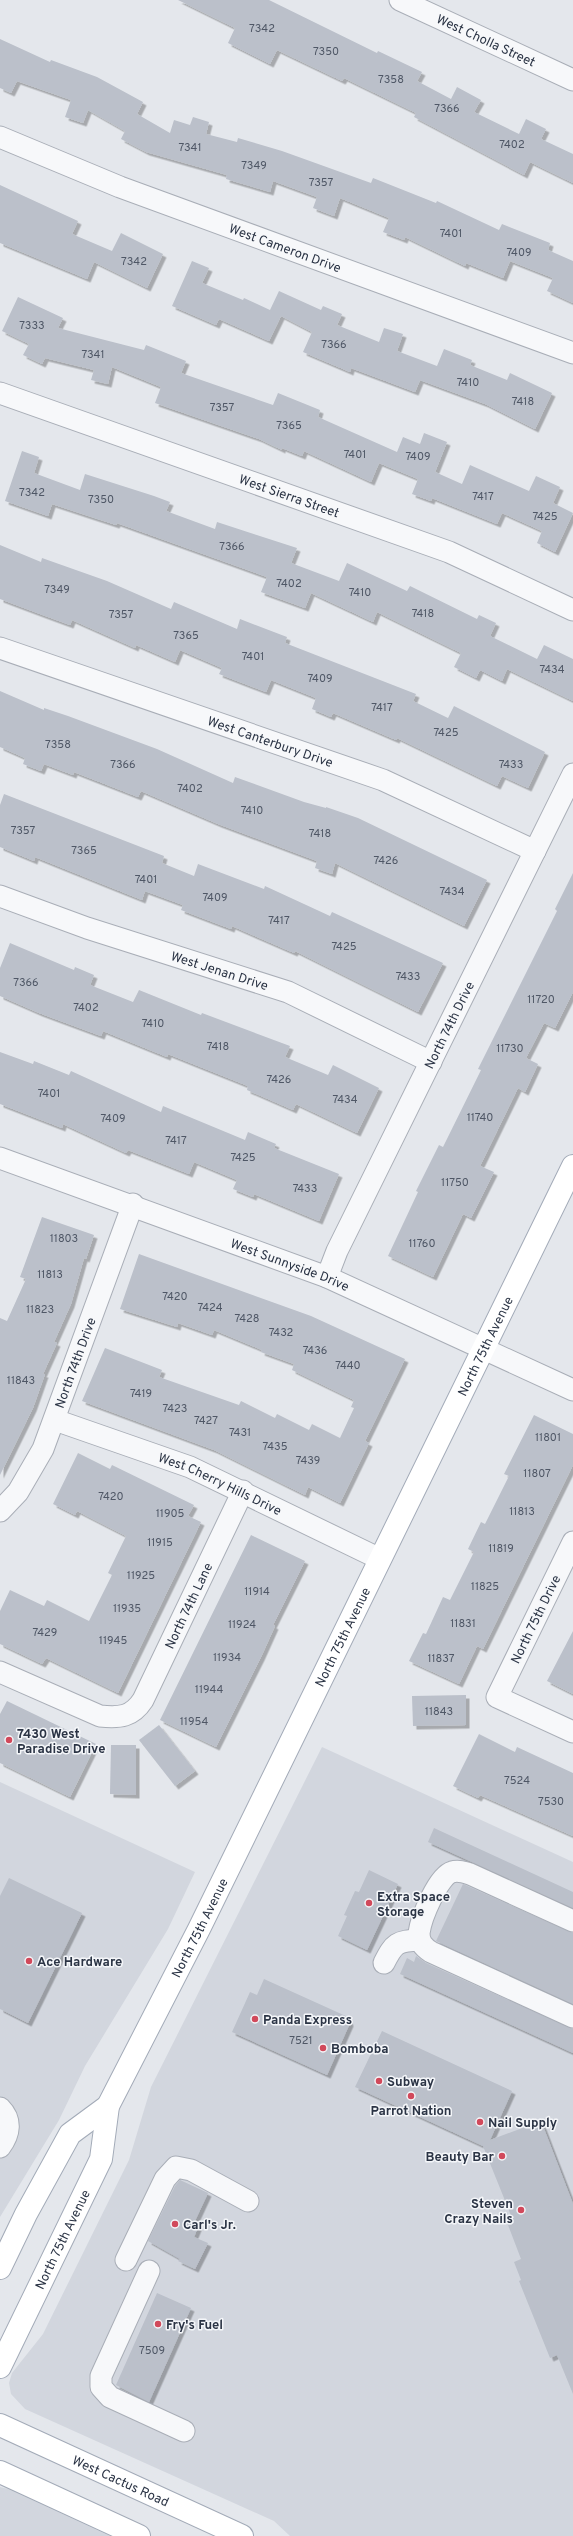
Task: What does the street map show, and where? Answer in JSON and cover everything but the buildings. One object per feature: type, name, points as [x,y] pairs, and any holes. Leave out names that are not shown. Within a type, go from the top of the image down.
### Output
[{"type":"main road","name":"North 75th Avenue","points":[[0,2368],[101,2159],[108,2106],[199,1929],[482,1348],[573,1166]]},
{"type":"main road","name":"North 75th Avenue","points":[[0,2268],[26,2214],[70,2134],[108,2106]]},
{"type":"main road","name":"West Cactus Road","points":[[0,2425],[242,2536]]},
{"type":"main road","points":[[0,2472],[139,2536]]},
{"type":"street","name":"West Cholla Street","points":[[400,0],[573,80]]},
{"type":"street","name":"West Cameron Drive","points":[[0,137],[120,187],[573,353]]},
{"type":"street","name":"West Sierra Street","points":[[0,393],[449,552],[573,610]]},
{"type":"street","name":"West Canterbury Drive","points":[[0,648],[383,780],[535,851]]},
{"type":"street","name":"North 74th Drive","points":[[327,1277],[338,1251],[573,774]]},
{"type":"street","name":"West Jenan Drive","points":[[0,896],[86,928],[288,992],[431,1062]]},
{"type":"street","name":"West Sunnyside Drive","points":[[0,1158],[133,1204],[327,1277],[573,1390]]},
{"type":"street","name":"North 74th Drive","points":[[0,1511],[18,1492],[31,1470],[55,1420],[133,1204]]},
{"type":"street","name":"West Cherry Hills Drive","points":[[55,1420],[190,1467],[243,1491],[380,1559]]},
{"type":"street","name":"North 74th Lane","points":[[0,1672],[100,1716],[116,1718],[128,1716],[137,1709],[143,1700],[243,1491]]},
{"type":"street","name":"North 75th Drive","points":[[573,1542],[497,1697],[573,1732]]},
{"type":"street","points":[[573,1921],[470,1874],[452,1872],[444,1876],[438,1884],[420,1925],[419,1940],[424,1948],[431,1952],[573,2017]]},
{"type":"street","points":[[384,1963],[392,1948],[397,1943],[419,1940]]},
{"type":"street","points":[[0,2108],[6,2114],[8,2130],[0,2147]]},
{"type":"street","points":[[126,2260],[165,2179],[176,2167],[191,2170],[248,2201]]},
{"type":"street","points":[[149,2271],[101,2376],[101,2388],[110,2397],[184,2431]]},
{"type":"shaded area","points":[[322,1747],[573,1862],[573,2536],[290,2536],[274,2521],[25,2409],[11,2394],[9,2383],[12,2373],[43,2334],[129,2160],[151,2087]]},
{"type":"shaded area","points":[[0,1782],[195,1872],[168,1929],[85,2066],[59,2120],[0,2217]]},
{"type":"shaded area","points":[[0,2487],[8,2489],[110,2536],[0,2536]]},
{"type":"place","name":"7430 West Paradise Drive","points":[[9,1740]]},
{"type":"place","name":"Extra Space Storage","points":[[369,1903]]},
{"type":"place","name":"Ace Hardware","points":[[29,1961]]},
{"type":"place","name":"Panda Express","points":[[255,2019]]},
{"type":"place","name":"Bomboba","points":[[323,2048]]},
{"type":"place","name":"Subway","points":[[379,2081]]},
{"type":"place","name":"Parrot Nation","points":[[411,2096]]},
{"type":"place","name":"Nail Supply","points":[[480,2122]]},
{"type":"place","name":"Beauty Bar","points":[[502,2156]]},
{"type":"place","name":"Steven Crazy Nails","points":[[521,2210]]},
{"type":"place","name":"Carl's Jr.","points":[[175,2224]]},
{"type":"place","name":"Fry's Fuel","points":[[158,2324]]}]
